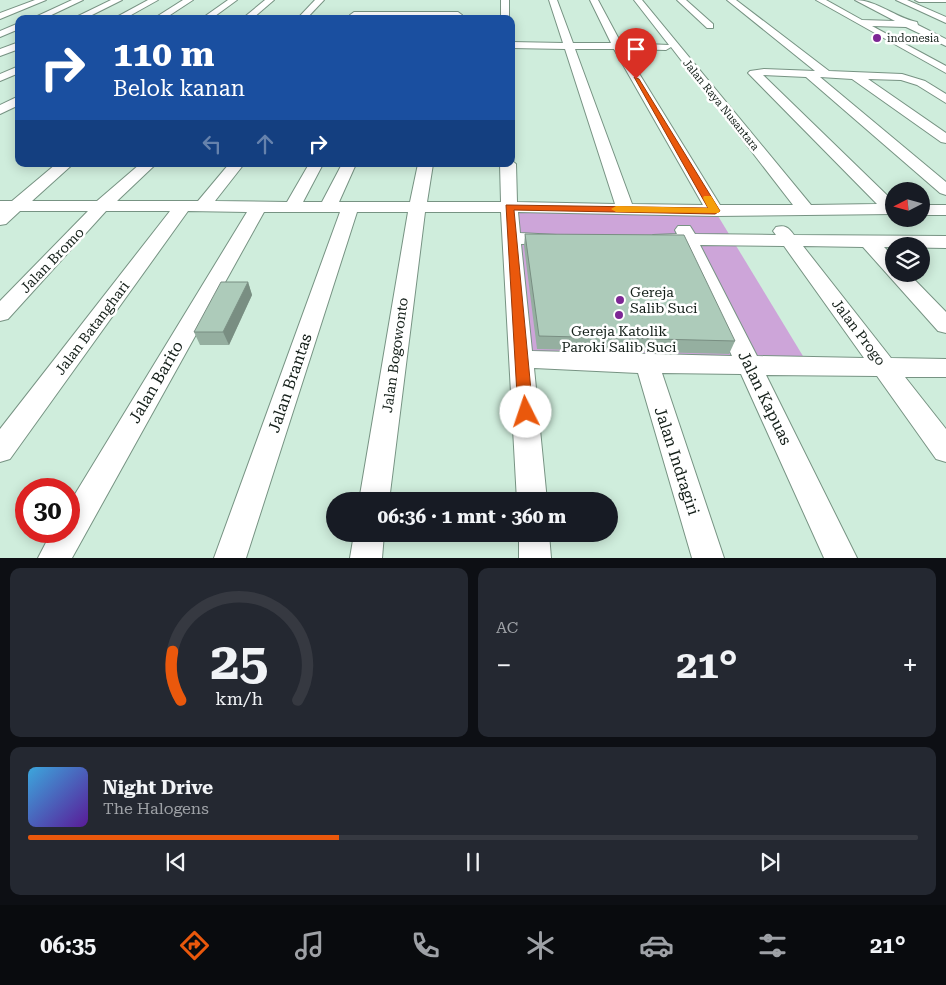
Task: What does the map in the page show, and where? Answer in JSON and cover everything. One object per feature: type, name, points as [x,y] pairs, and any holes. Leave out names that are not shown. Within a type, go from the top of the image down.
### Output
[{"type":"street","points":[[0,16],[42,0]]},
{"type":"street","points":[[44,15],[80,0]]},
{"type":"street","points":[[85,15],[118,0]]},
{"type":"street","points":[[125,15],[154,0]]},
{"type":"street","points":[[164,15],[190,0]]},
{"type":"street","points":[[211,15],[233,0]]},
{"type":"street","points":[[251,15],[270,0]]},
{"type":"street","points":[[305,15],[320,0]]},
{"type":"street","points":[[505,0],[505,15]]},
{"type":"street","points":[[553,0],[625,209]]},
{"type":"street","points":[[594,0],[617,46],[715,211]]},
{"type":"street","points":[[630,0],[784,210]]},
{"type":"street","name":"Jalan Raya Nusantara","points":[[638,0],[784,210]]},
{"type":"street","points":[[681,0],[710,26]]},
{"type":"street","points":[[731,0],[826,74]]},
{"type":"street","points":[[820,0],[946,70]]},
{"type":"street","points":[[859,0],[946,39]]},
{"type":"street","points":[[866,0],[946,44]]},
{"type":"street","points":[[900,0],[946,20]]},
{"type":"street","points":[[919,0],[940,0],[946,2]]},
{"type":"street","points":[[355,15],[360,8]]},
{"type":"street","points":[[423,15],[458,14]]},
{"type":"street","points":[[860,22],[910,23]]},
{"type":"street","points":[[0,35],[15,28]]},
{"type":"street","points":[[0,35],[15,36]]},
{"type":"street","points":[[515,45],[666,47]]},
{"type":"street","points":[[0,53],[15,47]]},
{"type":"street","points":[[878,63],[898,77]]},
{"type":"street","points":[[0,78],[15,71]]},
{"type":"street","points":[[885,202],[754,73],[898,77],[913,80],[946,99]]},
{"type":"street","points":[[808,74],[946,190]]},
{"type":"street","points":[[856,76],[946,139]]},
{"type":"street","points":[[0,110],[15,102]]},
{"type":"street","points":[[0,114],[15,116]]},
{"type":"street","points":[[0,220],[8,206],[61,167]]},
{"type":"street","name":"Jalan Bromo","points":[[0,314],[104,206],[146,167]]},
{"type":"street","name":"Jalan Batanghari","points":[[0,450],[193,206],[234,167]]},
{"type":"street","points":[[292,207],[314,167]]},
{"type":"street","name":"Jalan Brantas","points":[[230,558],[339,207],[348,167]]},
{"type":"street","name":"Jalan Bogowonto","points":[[375,492],[417,208],[425,167]]},
{"type":"street","points":[[508,167],[509,207],[531,492]]},
{"type":"street","points":[[8,206],[509,207],[675,211],[885,209]]},
{"type":"street","name":"Jalan Barito","points":[[54,558],[258,206]]},
{"type":"street","name":"Jalan Progo","points":[[784,210],[788,239],[886,367],[946,450]]},
{"type":"street","points":[[930,210],[946,210]]},
{"type":"street","name":"Jalan Kapuas","points":[[675,211],[841,558]]},
{"type":"street","points":[[512,238],[571,239]]},
{"type":"street","points":[[640,239],[946,242]]},
{"type":"street","points":[[868,241],[885,259]]},
{"type":"street","points":[[906,282],[946,325]]},
{"type":"street","points":[[522,359],[647,364],[946,368]]},
{"type":"street","name":"Jalan Indragiri","points":[[647,364],[708,558]]},
{"type":"street","points":[[366,558],[369,542]]},
{"type":"street","points":[[534,542],[535,558]]},
{"type":"shaded area","points":[[509,207],[715,211],[809,366],[522,359]]},
{"type":"building","name":"Gereja Salib Suci","points":[[525,234],[684,235],[735,341],[539,336]]},
{"type":"building","points":[[221,282],[248,282],[223,332],[194,332]]},
{"type":"slow traffic","points":[[616,209],[715,211],[708,198]]},
{"type":"place","name":"indonesia","points":[[877,38]]},
{"type":"place","name":"Gereja Salib Suci","points":[[620,300]]},
{"type":"place","name":"Gereja Katolik Paroki Salib Suci","points":[[619,315]]},
{"type":"route","points":[[526,412],[509,207],[715,211],[636,79]]}]
